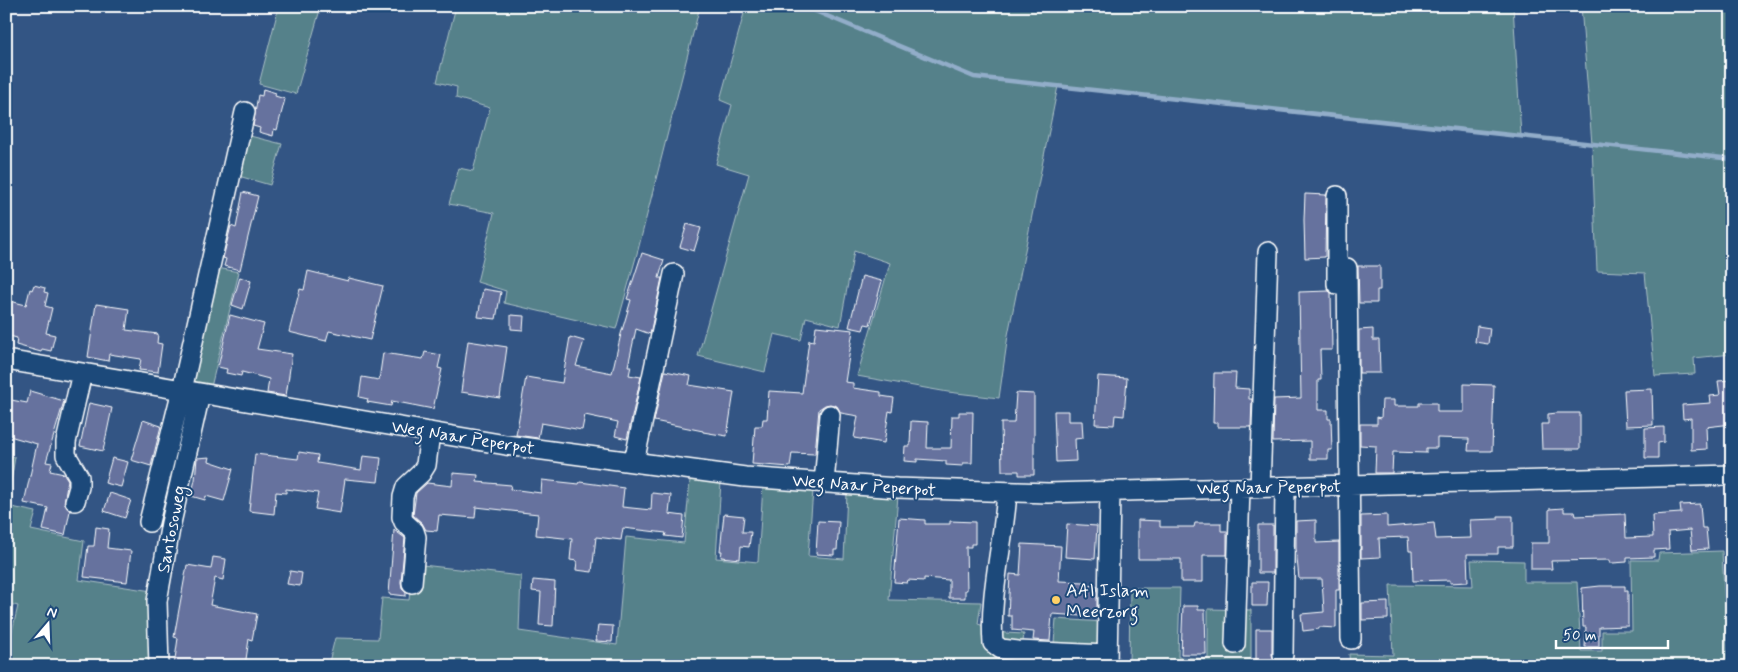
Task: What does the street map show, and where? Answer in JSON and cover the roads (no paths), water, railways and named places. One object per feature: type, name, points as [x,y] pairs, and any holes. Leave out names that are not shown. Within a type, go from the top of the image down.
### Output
[{"type":"street","points":[[149,522],[191,392],[246,112]]},
{"type":"street","points":[[1337,196],[1343,486],[1351,638]]},
{"type":"street","points":[[1260,488],[1268,252]]},
{"type":"street","points":[[1343,486],[1347,268]]},
{"type":"street","points":[[634,462],[674,274]]},
{"type":"street","name":"Weg Naar Peperpot","points":[[6,360],[506,445],[745,477],[897,488],[1048,493],[1732,475]]},
{"type":"street","points":[[75,501],[80,487],[80,477],[66,455],[66,442],[82,373]]},
{"type":"street","name":"Santosoweg","points":[[159,666],[157,601],[191,392]]},
{"type":"street","points":[[824,483],[830,415]]},
{"type":"street","points":[[412,583],[416,537],[402,517],[403,497],[406,487],[421,473],[426,465],[430,432]]},
{"type":"street","points":[[1283,654],[1285,487]]},
{"type":"street","points":[[1235,644],[1240,488]]},
{"type":"street","points":[[1007,492],[1006,516],[992,614],[992,643],[1001,649],[1018,652],[1107,660],[1110,491]]},
{"type":"waterway","points":[[803,6],[974,77],[1732,159]]},
{"type":"place","name":"AAI Islam Meerzorg","points":[[1056,600]]}]
